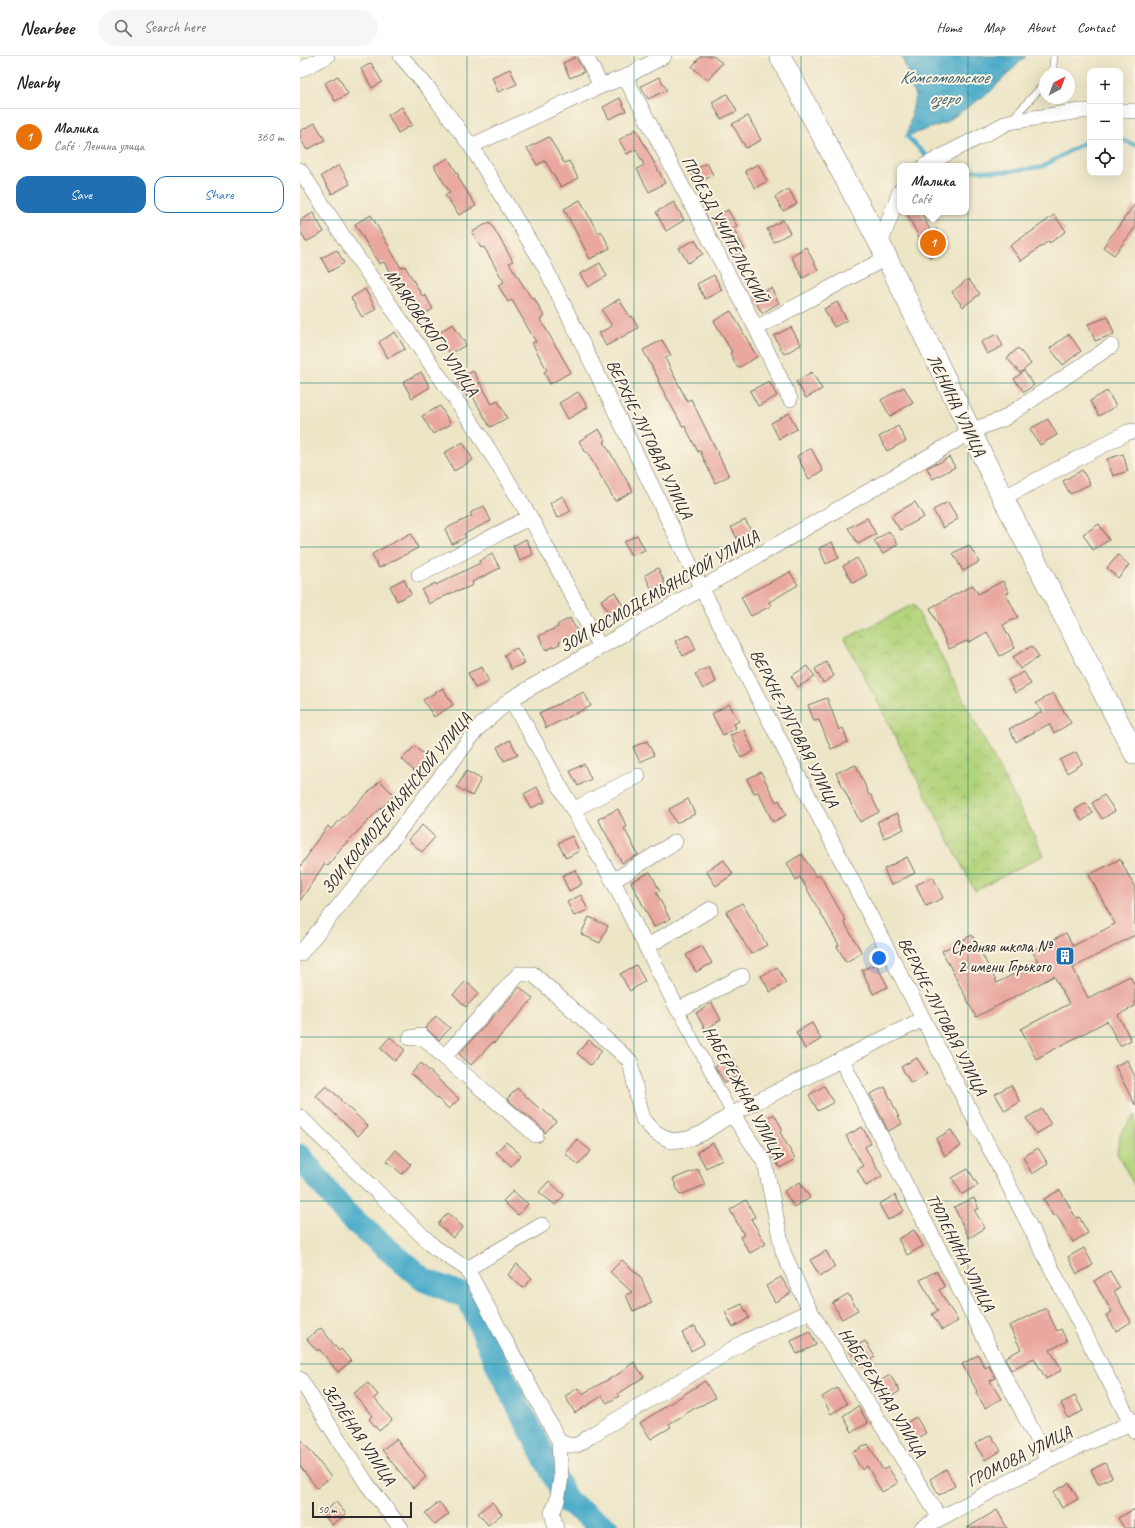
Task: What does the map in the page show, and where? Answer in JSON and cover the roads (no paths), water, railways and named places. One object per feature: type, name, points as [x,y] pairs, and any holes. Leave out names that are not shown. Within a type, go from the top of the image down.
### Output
[{"type":"main road","name":"ЛЕНИНА УЛИЦА","points":[[780,56],[883,251],[1003,498],[1135,754]]},
{"type":"street","points":[[300,70],[327,56]]},
{"type":"street","name":"ВЕРХНЕ-ЛУГОВАЯ УЛИЦА","points":[[401,56],[428,88],[471,146],[544,265],[702,589],[1134,1425]]},
{"type":"street","points":[[586,56],[601,86]]},
{"type":"street","points":[[471,146],[601,86],[625,77],[664,56]]},
{"type":"street","name":"ПРОЕЗД УЧИТЕЛЬСКИЙ","points":[[625,77],[756,328],[790,399]]},
{"type":"street","points":[[929,163],[1009,122],[1087,111]]},
{"type":"street","points":[[1123,111],[1135,111]]},
{"type":"street","name":"МАЯКОВСКОГО УЛИЦА","points":[[300,170],[350,247],[478,432],[530,517],[600,647]]},
{"type":"street","points":[[756,328],[883,251],[897,202]]},
{"type":"street","name":"ЗОИ КОСМОДЕМЬЯНСКОЙ УЛИЦА","points":[[300,954],[385,849],[479,727],[511,699],[702,589],[970,431],[1003,418],[1111,346]]},
{"type":"street","points":[[1003,498],[1128,432],[1135,431]]},
{"type":"street","points":[[419,575],[530,517]]},
{"type":"street","name":"НАБЕРЕЖНАЯ УЛИЦА","points":[[511,699],[613,881],[732,1114],[765,1163],[783,1252],[810,1311],[940,1518]]},
{"type":"street","points":[[574,810],[638,776]]},
{"type":"street","points":[[613,881],[675,842]]},
{"type":"street","points":[[646,946],[710,909]]},
{"type":"street","points":[[444,1057],[519,974],[533,974],[630,1061],[643,1119],[655,1132],[671,1141],[688,1139],[702,1133],[732,1114],[923,1019]]},
{"type":"street","points":[[678,1010],[742,976]]},
{"type":"street","points":[[410,1038],[422,1036],[444,1057],[536,1135]]},
{"type":"street","name":"ТЮЛЕНИНА УЛИЦА","points":[[841,1059],[1048,1461]]},
{"type":"street","points":[[300,1117],[434,1247],[467,1269],[559,1441],[561,1478],[557,1501],[552,1513],[556,1528]]},
{"type":"street","points":[[467,1269],[542,1225]]},
{"type":"street","points":[[559,1441],[569,1446],[579,1445],[590,1436],[744,1342],[810,1311]]},
{"type":"street","name":"ЗЕЛЁНАЯ УЛИЦА","points":[[300,1379],[367,1484],[401,1528]]},
{"type":"street","name":"ГРОМОВА УЛИЦА","points":[[922,1528],[1048,1461],[1134,1425]]},
{"type":"lane","points":[[1053,68],[1054,56]]},
{"type":"lane","points":[[1009,122],[1039,90]]},
{"type":"water","name":"Комсомольское озеро","points":[[902,56],[1026,56],[991,91],[945,123],[907,136],[915,97]]},
{"type":"waterway","points":[[907,136],[930,160]]},
{"type":"waterway","points":[[969,170],[1003,172],[1042,167],[1088,140]]},
{"type":"waterway","points":[[1122,140],[1135,145]]},
{"type":"waterway","points":[[300,1156],[345,1213],[424,1280],[468,1297],[500,1371],[568,1503],[607,1528]]},
{"type":"place","name":"Малика","points":[[933,243]]},
{"type":"place","name":"Средняя школа № 2 имени Горького","points":[[1065,956]]}]
